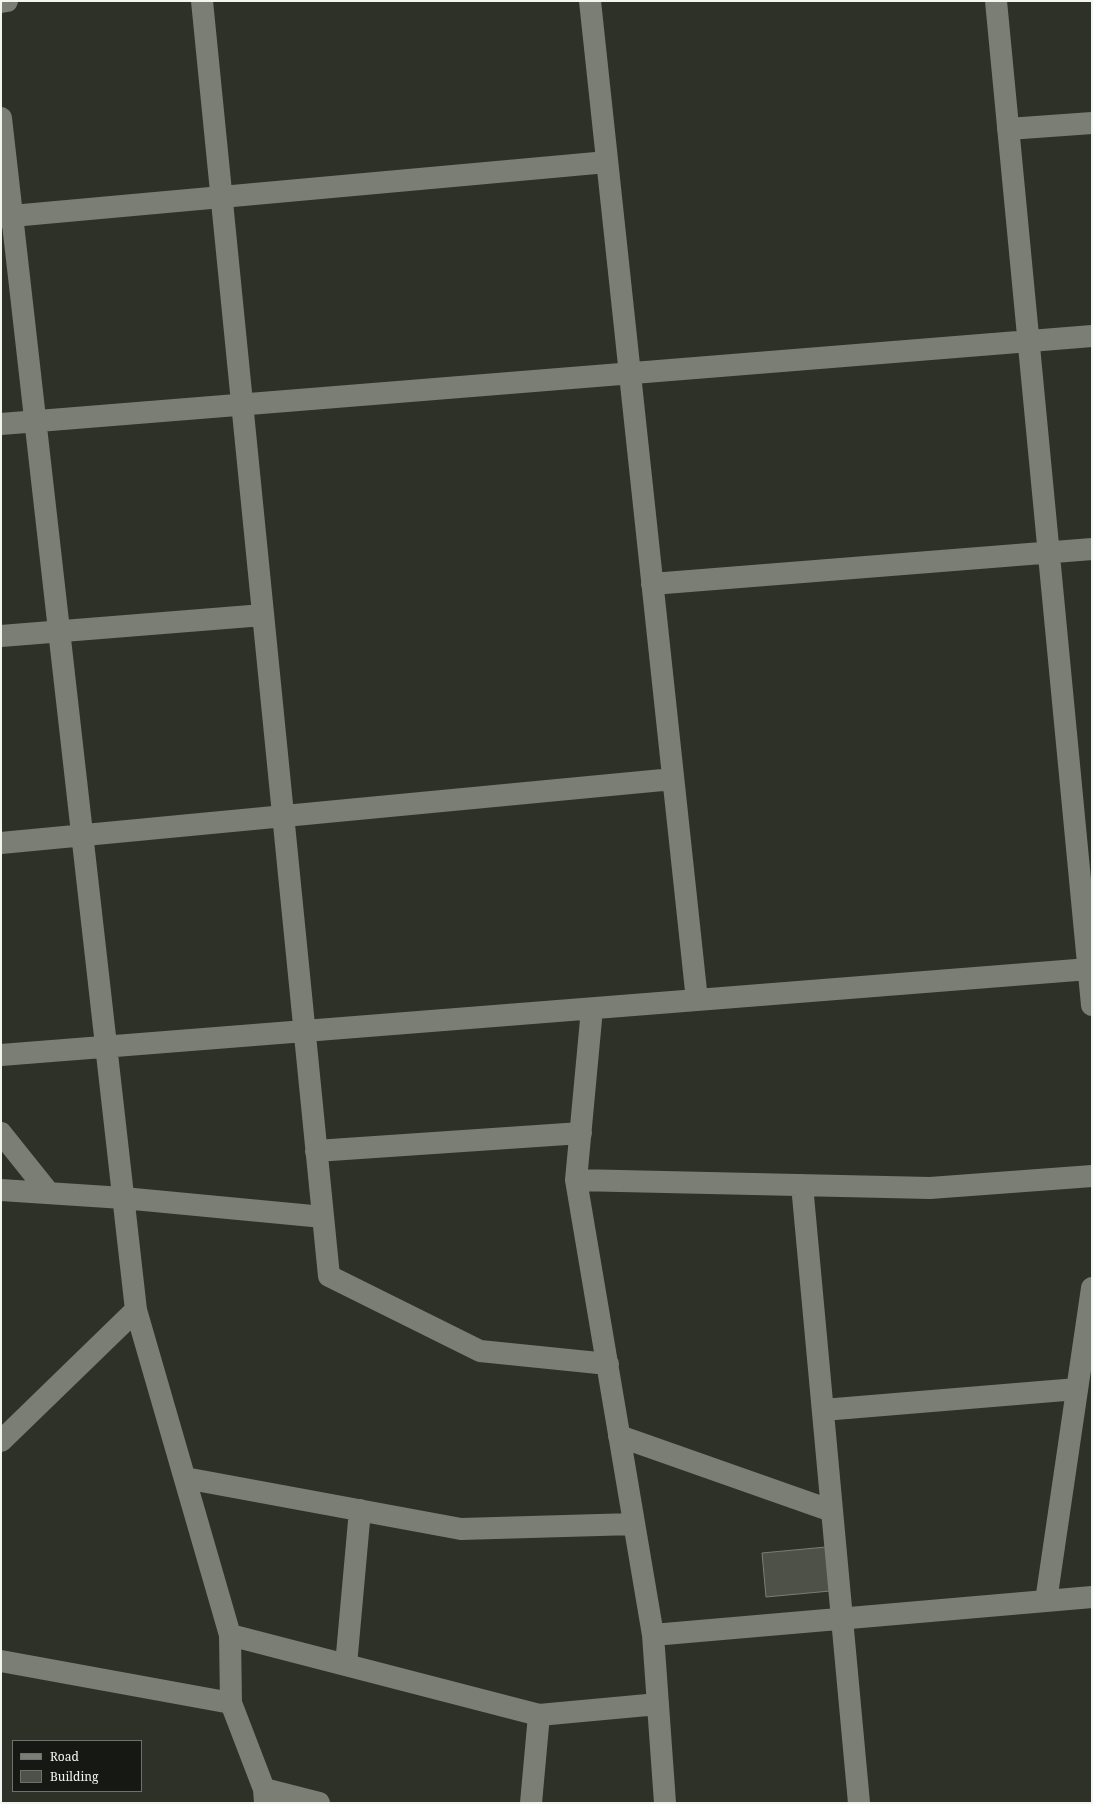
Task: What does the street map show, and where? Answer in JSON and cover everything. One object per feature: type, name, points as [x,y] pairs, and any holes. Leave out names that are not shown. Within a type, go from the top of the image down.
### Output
[{"type":"street","points":[[1,2],[7,1]]},
{"type":"street","points":[[202,1],[329,1276],[480,1351],[608,1364]]},
{"type":"street","points":[[590,1],[696,1000]]},
{"type":"street","points":[[996,1],[1092,1005]]},
{"type":"street","points":[[1,118],[6,216],[35,421],[136,1310],[230,1635],[231,1703],[264,1796],[319,1803]]},
{"type":"street","points":[[1008,129],[1092,123]]},
{"type":"street","points":[[6,216],[607,162]]},
{"type":"street","points":[[1,424],[1092,336]]},
{"type":"street","points":[[652,584],[1092,549]]},
{"type":"street","points":[[1,636],[263,615]]},
{"type":"street","points":[[1,843],[673,780]]},
{"type":"street","points":[[1,1055],[1089,969]]},
{"type":"street","points":[[592,1009],[576,1180],[653,1635],[665,1803]]},
{"type":"street","points":[[1,1132],[49,1193]]},
{"type":"street","points":[[316,1151],[581,1133]]},
{"type":"street","points":[[576,1180],[930,1188],[1092,1176]]},
{"type":"street","points":[[802,1185],[859,1803]]},
{"type":"street","points":[[1,1190],[123,1198],[323,1217]]},
{"type":"street","points":[[1046,1601],[1092,1288]]},
{"type":"street","points":[[1,1441],[136,1310]]},
{"type":"street","points":[[823,1410],[1077,1389]]},
{"type":"street","points":[[619,1436],[832,1511]]},
{"type":"street","points":[[184,1478],[461,1529],[634,1524]]},
{"type":"street","points":[[346,1665],[360,1510]]},
{"type":"street","points":[[653,1635],[1092,1597]]},
{"type":"street","points":[[230,1635],[539,1715],[658,1704]]},
{"type":"street","points":[[1,1661],[231,1703]]},
{"type":"street","points":[[531,1803],[539,1715]]},
{"type":"building","points":[[826,1547],[830,1591],[766,1597],[762,1553]]}]
